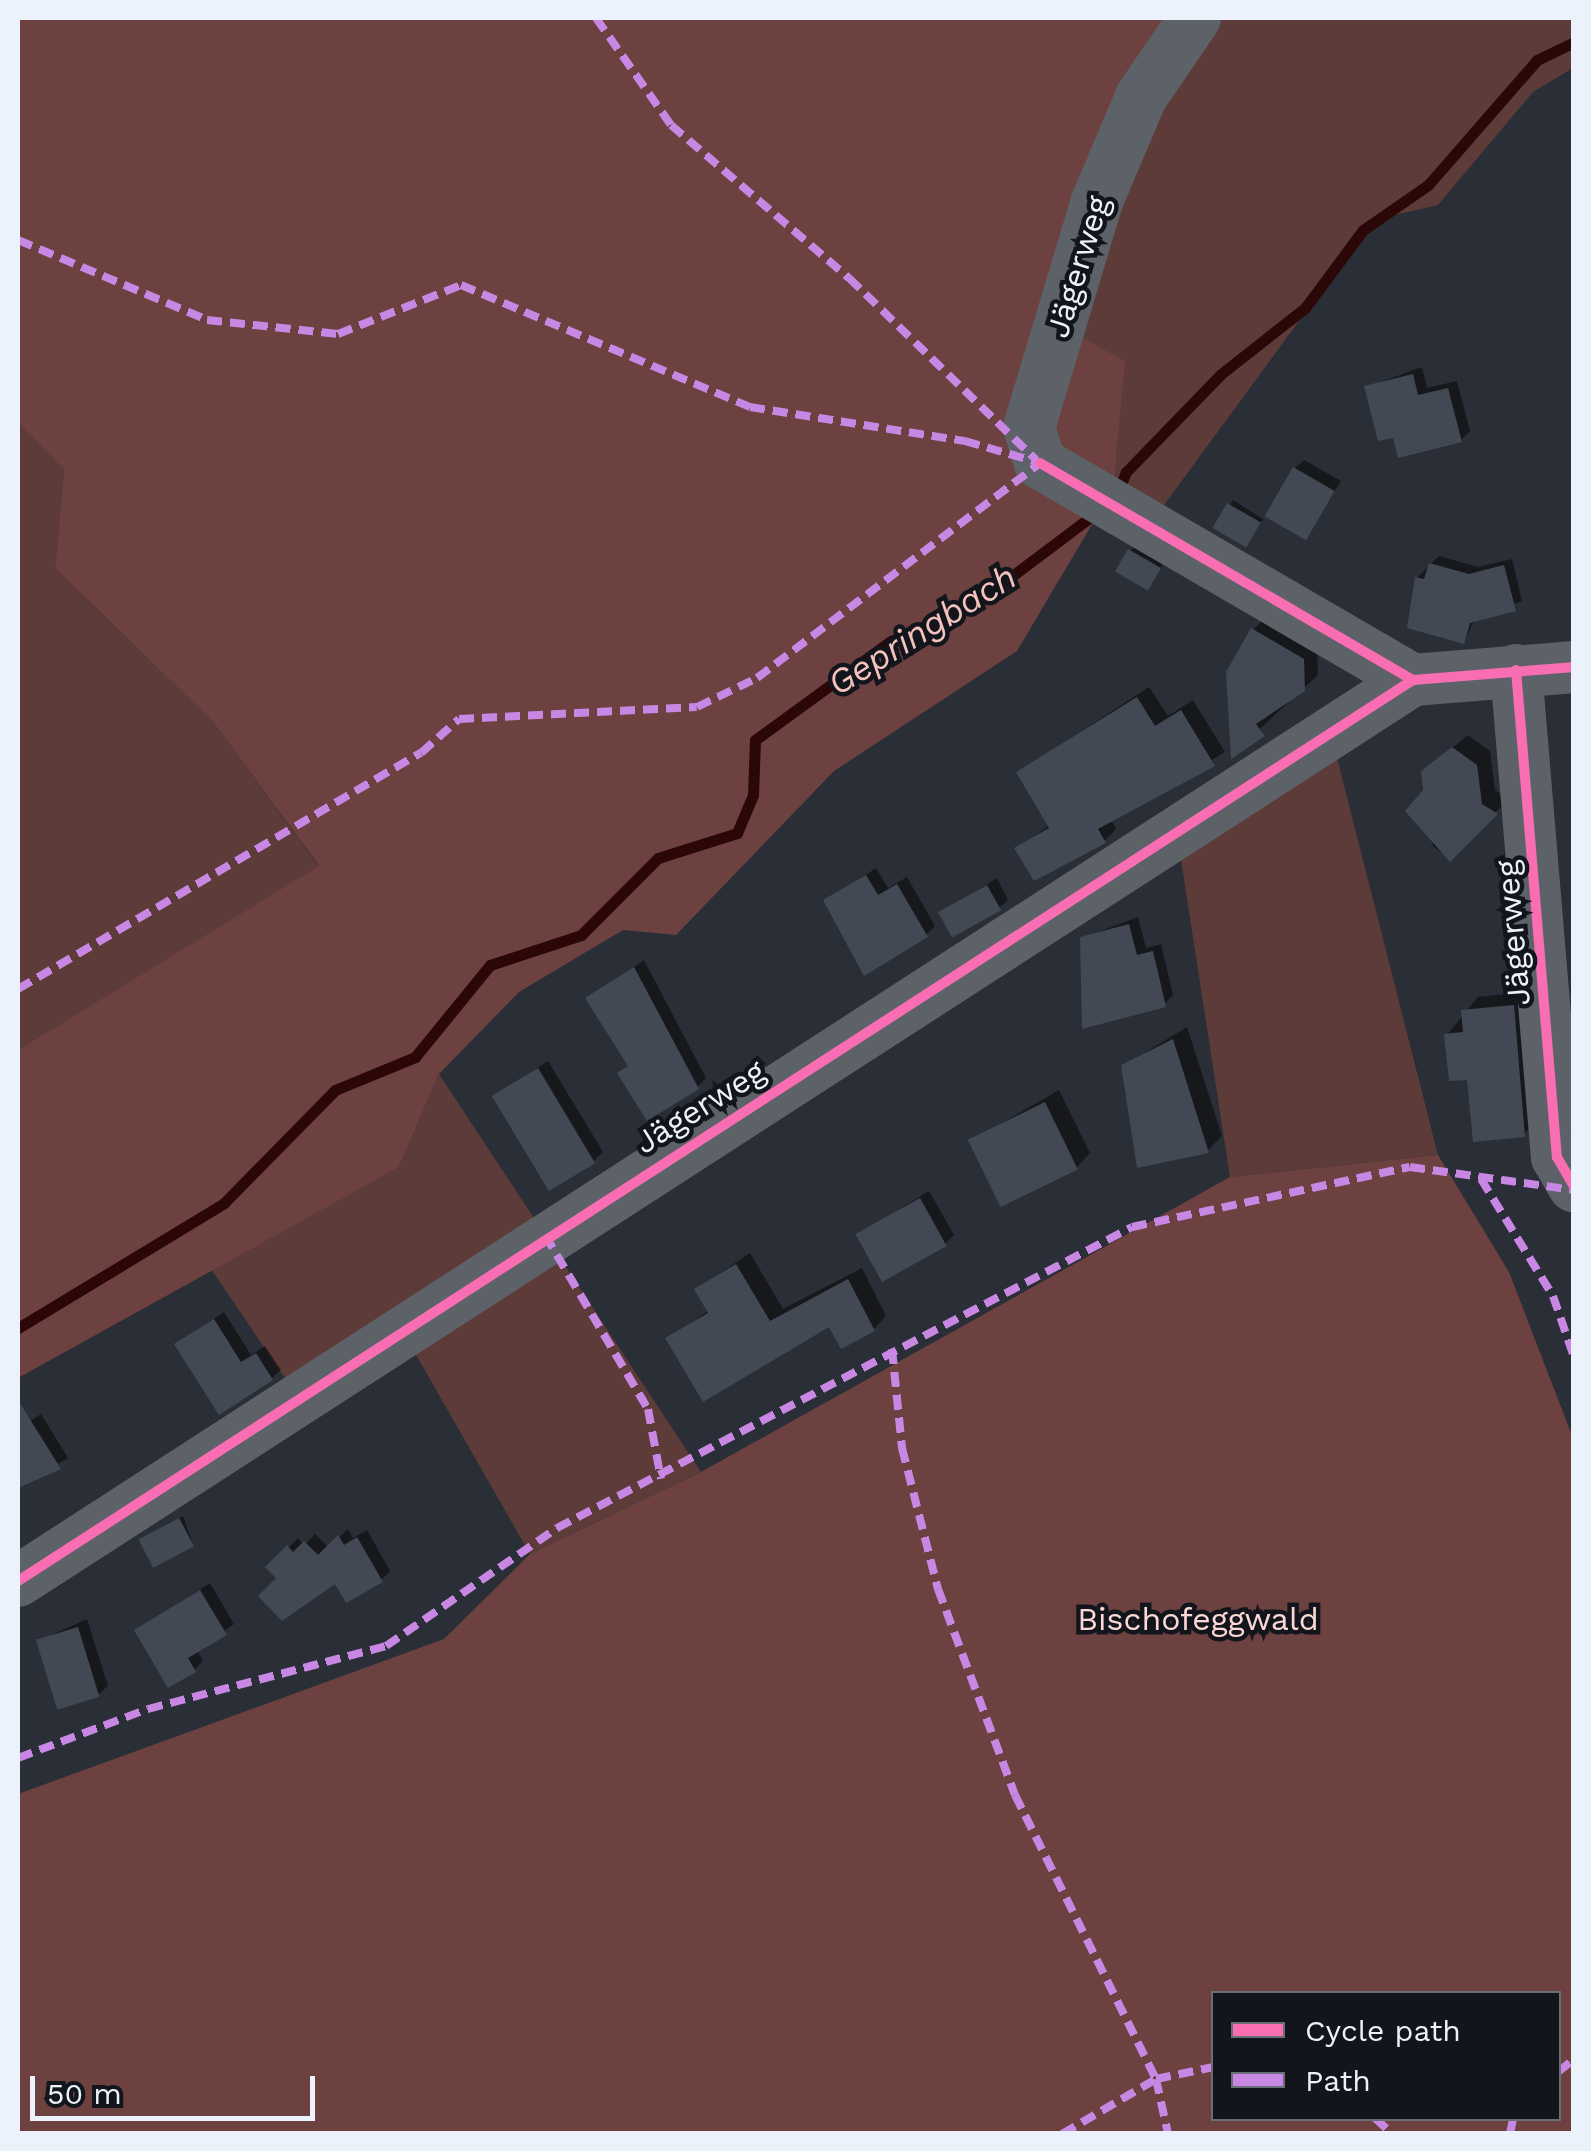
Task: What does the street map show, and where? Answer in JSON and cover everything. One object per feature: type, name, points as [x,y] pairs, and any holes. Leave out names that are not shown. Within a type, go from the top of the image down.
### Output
[{"type":"street","name":"Jägerweg","points":[[1194,18],[1141,98],[1097,201],[1029,427],[1056,476],[1414,680]]},
{"type":"street","name":"Jägerweg","points":[[18,1582],[1414,680],[1574,667]]},
{"type":"street","name":"Jägerweg","points":[[1516,670],[1556,1156],[1574,1186]]},
{"type":"shaded area","points":[[1176,18],[1573,18],[1573,68],[1533,92],[1438,205],[1373,220],[1156,516],[1113,489],[1042,317]]},
{"type":"shaded area","points":[[18,423],[64,470],[55,568],[214,723],[319,867],[18,1050]]},
{"type":"shaded area","points":[[1335,750],[1438,1155],[1230,1177],[1181,860]]},
{"type":"shaded area","points":[[439,1074],[701,1472],[530,1554],[395,1318],[291,1387],[209,1266],[399,1167]]},
{"type":"green space","points":[[18,18],[1176,18],[1043,317],[1125,361],[1113,489],[1017,651],[834,771],[676,935],[623,930],[519,992],[439,1074],[399,1167],[18,1378],[18,1050],[319,866],[214,723],[55,568],[64,470],[18,423]]},
{"type":"green space","name":"Bischofeggwald","points":[[1438,1155],[1509,1272],[1573,1438],[1573,2133],[18,2133],[18,1794],[444,1639],[530,1554],[701,1472],[1230,1177]]},
{"type":"building","points":[[1413,374],[1418,395],[1448,388],[1462,442],[1398,458],[1393,438],[1378,441],[1364,386]]},
{"type":"building","points":[[1293,467],[1335,491],[1306,540],[1264,516]]},
{"type":"building","points":[[1227,503],[1261,522],[1246,548],[1212,528]]},
{"type":"building","points":[[1128,549],[1161,568],[1148,591],[1115,572]]},
{"type":"building","points":[[1429,563],[1469,574],[1504,565],[1516,611],[1470,623],[1464,644],[1407,628],[1415,577],[1424,579]]},
{"type":"building","points":[[1251,628],[1304,659],[1305,691],[1256,724],[1265,736],[1231,759],[1226,672]]},
{"type":"building","points":[[1137,697],[1155,726],[1181,710],[1215,766],[1098,829],[1106,843],[1034,881],[1014,848],[1049,828],[1016,772]]},
{"type":"building","points":[[1452,747],[1477,765],[1482,804],[1498,814],[1450,862],[1405,811],[1423,790],[1421,771]]},
{"type":"building","points":[[866,875],[878,895],[897,884],[928,937],[864,976],[823,900]]},
{"type":"building","points":[[987,885],[1001,910],[952,938],[938,912]]},
{"type":"building","points":[[1129,924],[1137,955],[1153,951],[1166,1007],[1082,1029],[1080,937]]},
{"type":"building","points":[[634,967],[699,1089],[647,1121],[617,1073],[628,1066],[585,998]]},
{"type":"building","points":[[1514,1005],[1525,1137],[1473,1142],[1467,1080],[1449,1081],[1444,1034],[1463,1032],[1461,1010]]},
{"type":"building","points":[[1173,1039],[1209,1153],[1137,1168],[1121,1065]]},
{"type":"building","points":[[538,1068],[595,1163],[549,1191],[492,1096]]},
{"type":"building","points":[[1045,1102],[1078,1169],[1001,1207],[968,1140]]},
{"type":"building","points":[[920,1198],[947,1246],[882,1282],[855,1234]]},
{"type":"building","points":[[736,1264],[770,1321],[848,1279],[875,1331],[841,1349],[829,1327],[703,1402],[665,1338],[708,1313],[694,1289]]},
{"type":"building","points":[[214,1319],[241,1362],[256,1353],[273,1380],[219,1415],[174,1344]]},
{"type":"building","points":[[18,1400],[61,1469],[18,1488]]},
{"type":"building","points":[[179,1518],[194,1546],[153,1568],[138,1540]]},
{"type":"building","points":[[338,1535],[344,1545],[357,1537],[383,1582],[346,1603],[335,1584],[282,1621],[258,1596],[276,1578],[265,1567],[287,1545],[293,1552],[304,1541],[318,1555]]},
{"type":"building","points":[[200,1590],[227,1635],[188,1658],[196,1672],[168,1688],[134,1630]]},
{"type":"building","points":[[78,1627],[99,1697],[57,1710],[36,1640]]},
{"type":"waterway","name":"Gepringbach","points":[[1117,494],[1126,472],[1221,374],[1305,308],[1363,230],[1428,185],[1537,60],[1574,42]]},
{"type":"waterway","name":"Gepringbach","points":[[18,1328],[224,1203],[335,1090],[415,1057],[490,965],[581,935],[658,858],[737,833],[753,795],[755,740],[891,641],[976,603],[1096,513]]},
{"type":"marked path","points":[[596,18],[671,125],[849,278],[1036,460]]},
{"type":"marked path","points":[[18,240],[207,320],[338,334],[461,285],[750,407],[965,441],[1040,463]]},
{"type":"marked path","points":[[18,989],[421,753],[459,719],[697,707],[757,678],[1040,463]]},
{"type":"marked path","points":[[18,1758],[148,1709],[386,1646],[557,1528],[1132,1227],[1410,1167],[1574,1190]]},
{"type":"marked path","points":[[1481,1179],[1553,1296],[1574,1357]]},
{"type":"marked path","points":[[545,1235],[648,1409],[661,1479]]},
{"type":"marked path","points":[[892,1349],[902,1448],[938,1589],[1015,1795],[1156,2079],[1168,2134]]},
{"type":"marked path","points":[[1561,2070],[1574,2059]]},
{"type":"marked path","points":[[1062,2134],[1156,2079],[1211,2068]]},
{"type":"marked path","points":[[1378,2121],[1392,2134]]},
{"type":"marked path","points":[[1510,2134],[1512,2121]]},
{"type":"cycle path","points":[[1040,463],[1413,680]]},
{"type":"cycle path","points":[[18,1581],[1413,680],[1574,667]]},
{"type":"cycle path","points":[[1516,670],[1557,1157],[1574,1186]]}]
